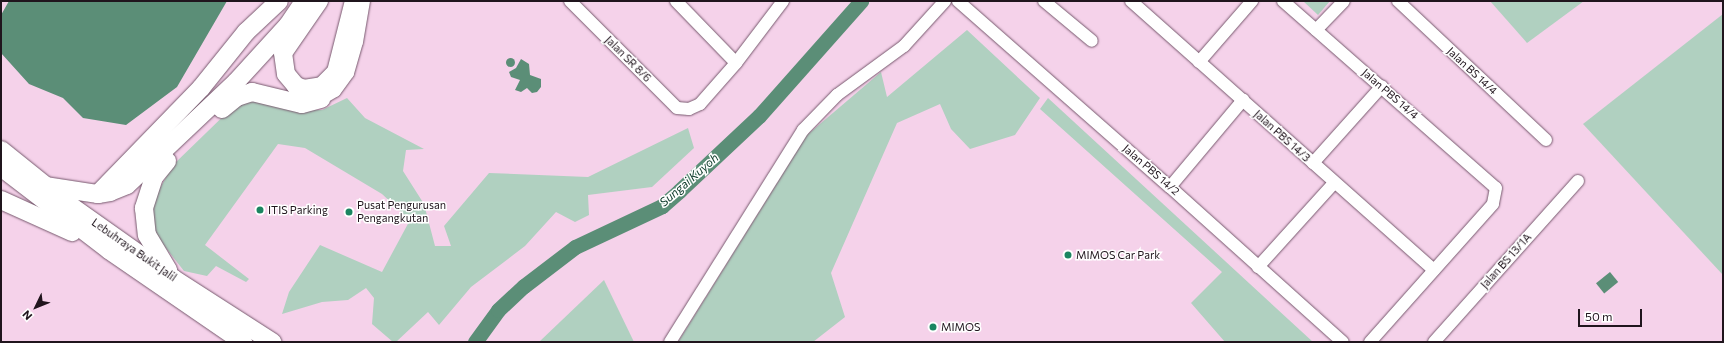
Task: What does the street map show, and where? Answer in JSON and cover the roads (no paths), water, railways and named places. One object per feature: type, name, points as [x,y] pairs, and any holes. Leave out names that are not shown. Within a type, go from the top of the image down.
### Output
[{"type":"highway","points":[[98,194],[183,107],[246,32],[279,1]]},
{"type":"highway","points":[[304,1],[288,25],[275,49],[273,60],[276,75],[293,95],[308,100],[322,99]]},
{"type":"highway","points":[[319,1],[283,53],[286,74],[296,86],[304,89],[322,86],[336,72],[354,1]]},
{"type":"highway","points":[[45,186],[75,193],[98,194],[117,190],[139,176],[228,90],[288,25]]},
{"type":"highway","points":[[174,279],[150,243],[144,224],[145,200],[157,171],[228,102],[240,95],[264,93],[302,104],[322,99]]},
{"type":"highway","name":"Lebuhraya Bukit Jalil","points":[[1,150],[45,186],[174,279],[272,342]]},
{"type":"highway","name":"Lebuhraya Bukit Jalil","points":[[1,167],[109,250],[243,342]]},
{"type":"highway","points":[[1,200],[109,250]]},
{"type":"street","points":[[322,99],[335,91],[348,73],[357,42],[364,1]]},
{"type":"street","name":"Jalan SR 8/6","points":[[570,1],[677,108],[689,109],[700,104],[736,63]]},
{"type":"street","points":[[676,1],[736,63],[782,1]]},
{"type":"street","points":[[670,342],[802,130],[837,95],[904,46],[945,1]]},
{"type":"street","name":"Jalan PBS 14/2","points":[[958,1],[1170,187],[1342,342]]},
{"type":"street","points":[[1044,1],[1092,41]]},
{"type":"street","name":"Jalan PBS 14/3","points":[[1131,1],[1434,270]]},
{"type":"street","points":[[1199,62],[1252,1]]},
{"type":"street","name":"Jalan PBS 14/4","points":[[1283,1],[1382,86],[1496,188],[1493,204],[1434,270]]},
{"type":"street","points":[[1316,30],[1344,1]]},
{"type":"street","name":"Jalan BS 14/4","points":[[1398,1],[1546,140]]},
{"type":"street","points":[[1313,163],[1382,86]]},
{"type":"street","points":[[1170,187],[1243,100]]},
{"type":"street","name":"Jalan BS 13/1A","points":[[1434,342],[1578,181]]},
{"type":"street","points":[[1258,267],[1334,182]]},
{"type":"street","points":[[1370,342],[1434,270]]},
{"type":"waterway","name":"Sungai Kuyoh","points":[[475,342],[498,310],[524,286],[575,247],[662,206],[679,191],[759,116],[861,1]]},
{"type":"place","name":"ITIS Parking","points":[[260,210]]},
{"type":"place","name":"Pusat Pengurusan Pengangkutan","points":[[349,212]]},
{"type":"place","name":"MIMOS Car Park","points":[[1068,255]]},
{"type":"place","name":"MIMOS","points":[[933,327]]}]
